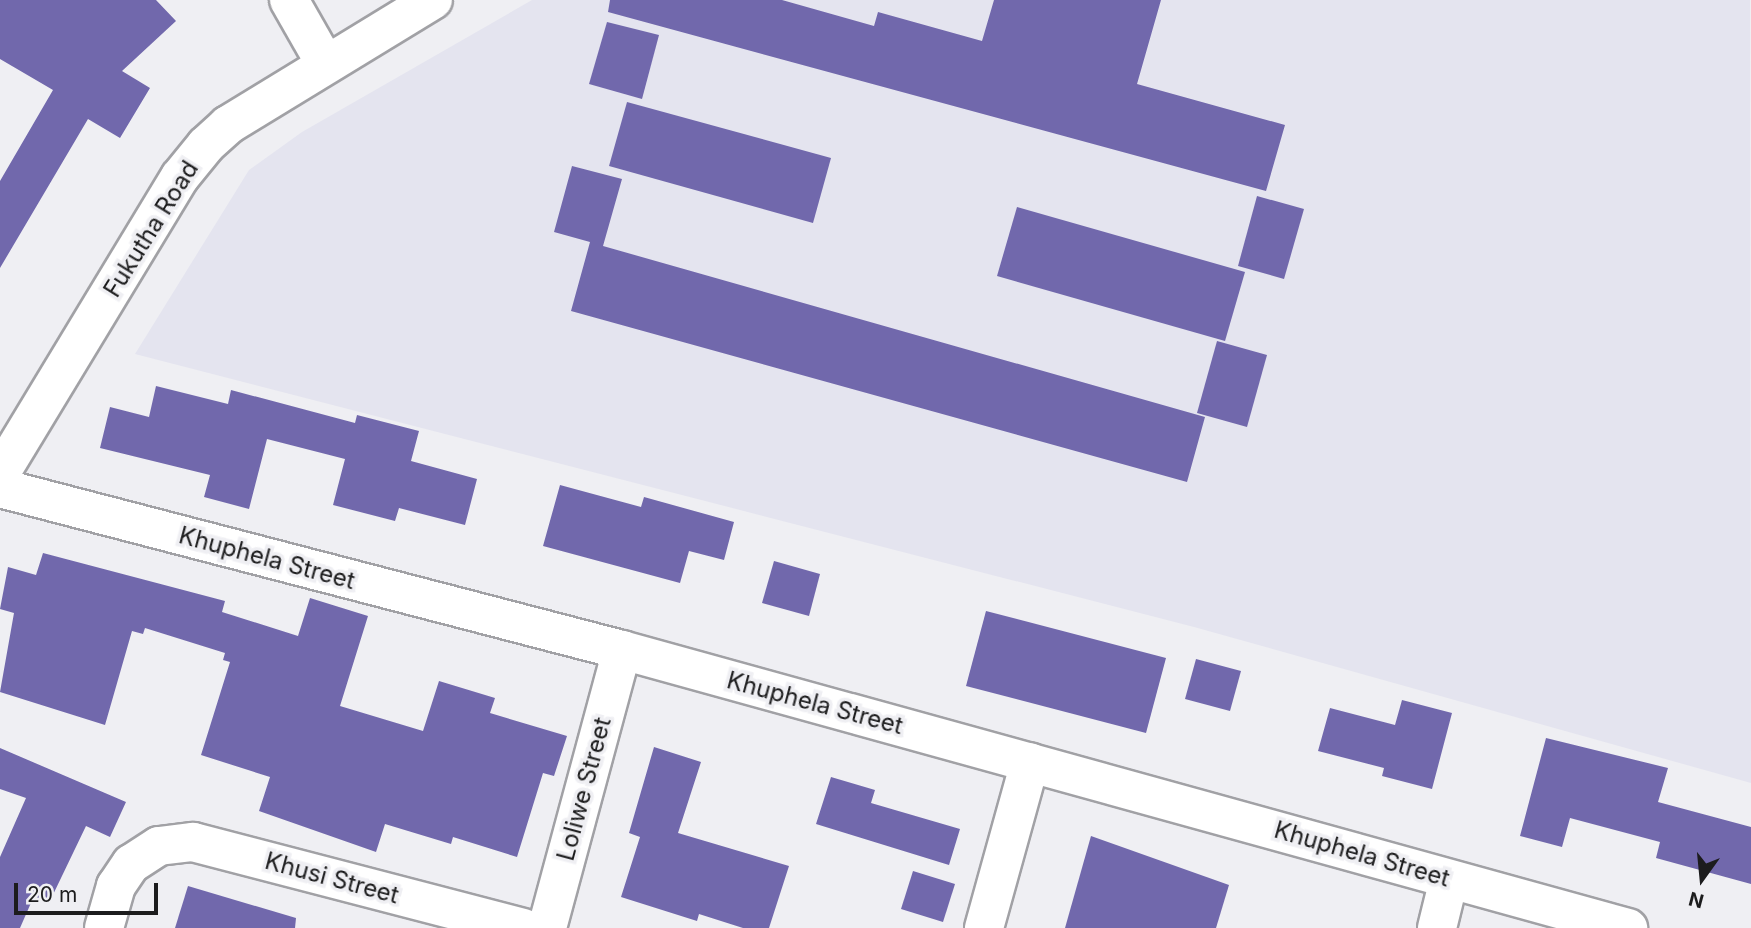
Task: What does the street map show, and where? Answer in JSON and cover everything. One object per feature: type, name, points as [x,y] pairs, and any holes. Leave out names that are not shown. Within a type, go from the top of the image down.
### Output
[{"type":"street","points":[[289,0],[325,63]]},
{"type":"street","name":"Fukutha Road","points":[[0,474],[197,156],[228,125],[325,63],[433,0]]},
{"type":"street","name":"Khuphela Street","points":[[0,488],[622,650],[1628,928]]},
{"type":"street","name":"Loliwe Street","points":[[547,928],[622,650]]},
{"type":"street","points":[[984,928],[1030,762]]},
{"type":"street","name":"Khusi Street","points":[[104,928],[116,886],[131,864],[159,846],[192,842],[523,928]]},
{"type":"street","points":[[1437,928],[1449,879]]},
{"type":"shaded area","points":[[532,0],[1750,0],[1751,783],[1194,627],[135,354],[249,170],[302,132]]},
{"type":"building","points":[[0,0],[156,0],[176,21],[122,71],[150,88],[120,138],[88,119],[0,268],[0,181],[53,90],[0,59]]},
{"type":"building","points":[[610,0],[782,0],[874,26],[878,12],[982,41],[994,0],[1161,0],[1137,84],[1285,125],[1266,191],[608,12]]},
{"type":"building","points":[[607,22],[659,35],[642,99],[589,84]]},
{"type":"building","points":[[627,102],[831,158],[813,223],[609,166]]},
{"type":"building","points":[[572,166],[622,179],[603,246],[1205,417],[1187,482],[571,311],[590,242],[554,232]]},
{"type":"building","points":[[1257,196],[1304,209],[1284,279],[1238,266]]},
{"type":"building","points":[[1017,207],[1245,272],[1225,341],[997,276]]},
{"type":"building","points":[[1217,341],[1267,355],[1247,427],[1197,413]]},
{"type":"building","points":[[156,386],[228,404],[231,390],[355,423],[357,415],[419,431],[411,461],[477,479],[465,525],[399,508],[395,521],[333,505],[345,459],[267,439],[249,509],[204,497],[210,475],[100,448],[110,407],[149,417]]},
{"type":"building","points":[[560,485],[641,507],[644,497],[734,522],[724,560],[689,551],[680,583],[543,546]]},
{"type":"building","points":[[43,553],[225,601],[222,612],[298,636],[310,598],[368,616],[340,706],[423,731],[439,681],[495,698],[490,713],[567,736],[554,776],[543,773],[517,857],[453,837],[451,844],[385,824],[376,852],[259,811],[270,777],[201,755],[230,662],[223,660],[225,653],[145,628],[143,634],[132,631],[105,725],[0,692],[14,613],[0,609],[8,567],[36,575]]},
{"type":"building","points":[[774,561],[820,574],[809,616],[762,603]]},
{"type":"building","points":[[986,611],[1166,658],[1146,733],[966,686]]},
{"type":"building","points":[[1196,659],[1241,671],[1230,711],[1185,699]]},
{"type":"building","points":[[1402,700],[1452,713],[1432,789],[1382,776],[1384,768],[1318,751],[1330,708],[1395,725]]},
{"type":"building","points":[[1546,738],[1668,768],[1658,802],[1751,827],[1751,884],[1656,858],[1660,842],[1570,818],[1562,847],[1520,836]]},
{"type":"building","points":[[654,747],[701,762],[678,833],[789,866],[769,928],[743,928],[699,914],[697,921],[621,897],[640,837],[629,833]]},
{"type":"building","points":[[0,748],[126,802],[110,837],[86,826],[49,903],[34,896],[20,928],[0,928],[0,857],[26,798],[0,789]]},
{"type":"building","points":[[831,777],[875,790],[871,803],[960,829],[949,865],[816,824]]},
{"type":"building","points":[[1091,836],[1229,885],[1216,928],[1065,928]]},
{"type":"building","points":[[913,871],[955,884],[943,922],[901,909]]},
{"type":"building","points":[[188,886],[296,918],[295,928],[175,928]]}]
